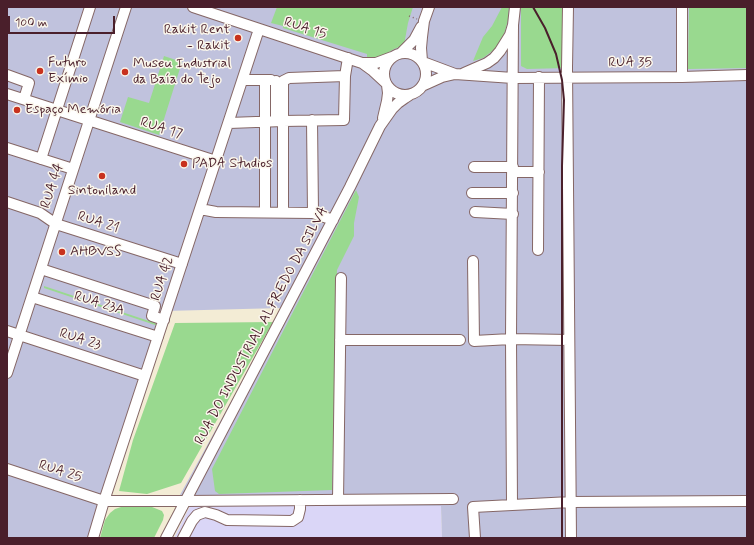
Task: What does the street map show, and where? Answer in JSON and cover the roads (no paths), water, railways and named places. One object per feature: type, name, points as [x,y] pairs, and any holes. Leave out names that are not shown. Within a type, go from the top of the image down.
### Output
[{"type":"street","points":[[41,159],[90,7]]},
{"type":"street","name":"RUA 44","points":[[7,373],[126,7]]},
{"type":"street","name":"RUA 15","points":[[193,7],[362,63],[373,71],[386,84]]},
{"type":"street","points":[[396,55],[406,53],[413,54],[417,56],[426,68],[425,80],[422,86],[411,94],[403,95],[391,90],[384,79],[385,67],[388,61],[414,40],[424,22],[429,7]]},
{"type":"street","points":[[422,86],[436,79],[459,74],[479,67],[494,58],[506,43],[510,35],[516,7]]},
{"type":"street","points":[[568,7],[567,77],[571,538]]},
{"type":"street","points":[[682,7],[682,76]]},
{"type":"street","points":[[422,62],[421,48],[424,22]]},
{"type":"street","points":[[512,505],[511,339],[513,214],[513,24]]},
{"type":"street","name":"RUA 42","points":[[93,538],[260,29]]},
{"type":"street","name":"RUA 15","points":[[362,63],[376,63],[396,55]]},
{"type":"street","points":[[229,123],[344,120],[345,76],[348,58]]},
{"type":"street","points":[[422,62],[459,74]]},
{"type":"street","name":"RUA 35","points":[[459,74],[513,78],[747,75]]},
{"type":"street","points":[[7,75],[29,82],[24,99]]},
{"type":"street","points":[[243,80],[279,81],[289,78],[345,76]]},
{"type":"street","points":[[538,250],[540,78]]},
{"type":"street","points":[[265,80],[265,212]]},
{"type":"street","points":[[279,81],[282,212]]},
{"type":"street","name":"RUA DO INDUSTRIAL ALFREDO DA SILVA","points":[[380,126],[387,101],[388,93],[386,84]]},
{"type":"street","name":"RUA 17","points":[[7,94],[216,161]]},
{"type":"street","name":"RUA DO INDUSTRIAL ALFREDO DA SILVA","points":[[166,538],[333,220],[380,126],[395,106],[411,94]]},
{"type":"street","points":[[312,120],[312,213]]},
{"type":"street","points":[[7,148],[73,170]]},
{"type":"street","points":[[474,167],[538,172]]},
{"type":"street","points":[[472,192],[513,193]]},
{"type":"street","name":"RUA 21","points":[[7,202],[40,214],[56,224],[182,264]]},
{"type":"street","points":[[200,209],[216,212],[312,213],[333,220]]},
{"type":"street","points":[[475,212],[513,214]]},
{"type":"street","points":[[473,261],[474,341],[511,339],[569,340]]},
{"type":"street","points":[[41,269],[156,306],[152,316],[164,320]]},
{"type":"street","points":[[338,500],[341,278]]},
{"type":"street","name":"RUA 23A","points":[[32,297],[158,337]]},
{"type":"street","name":"RUA 23","points":[[7,331],[145,376]]},
{"type":"street","points":[[340,340],[460,340]]},
{"type":"street","name":"RUA 25","points":[[7,469],[104,501],[453,499]]},
{"type":"street","points":[[183,538],[197,515],[205,512],[227,520],[292,521],[298,517],[300,500]]},
{"type":"street","points":[[475,538],[473,507],[571,502],[747,501]]},
{"type":"railway","points":[[533,7],[545,28],[556,54],[562,80],[564,100],[562,166],[562,538]]},
{"type":"place","name":"Rakit Rent - Rakit","points":[[238,38]]},
{"type":"place","name":"Futuro Exímio","points":[[40,71]]},
{"type":"place","name":"Museu Industrial da Baía do Tejo","points":[[125,72]]},
{"type":"place","name":"Espaço Memória","points":[[17,110]]},
{"type":"place","name":"PADA Studios","points":[[184,164]]},
{"type":"place","name":"Sintoniland","points":[[102,176]]},
{"type":"place","name":"AHBVSS","points":[[62,252]]}]
